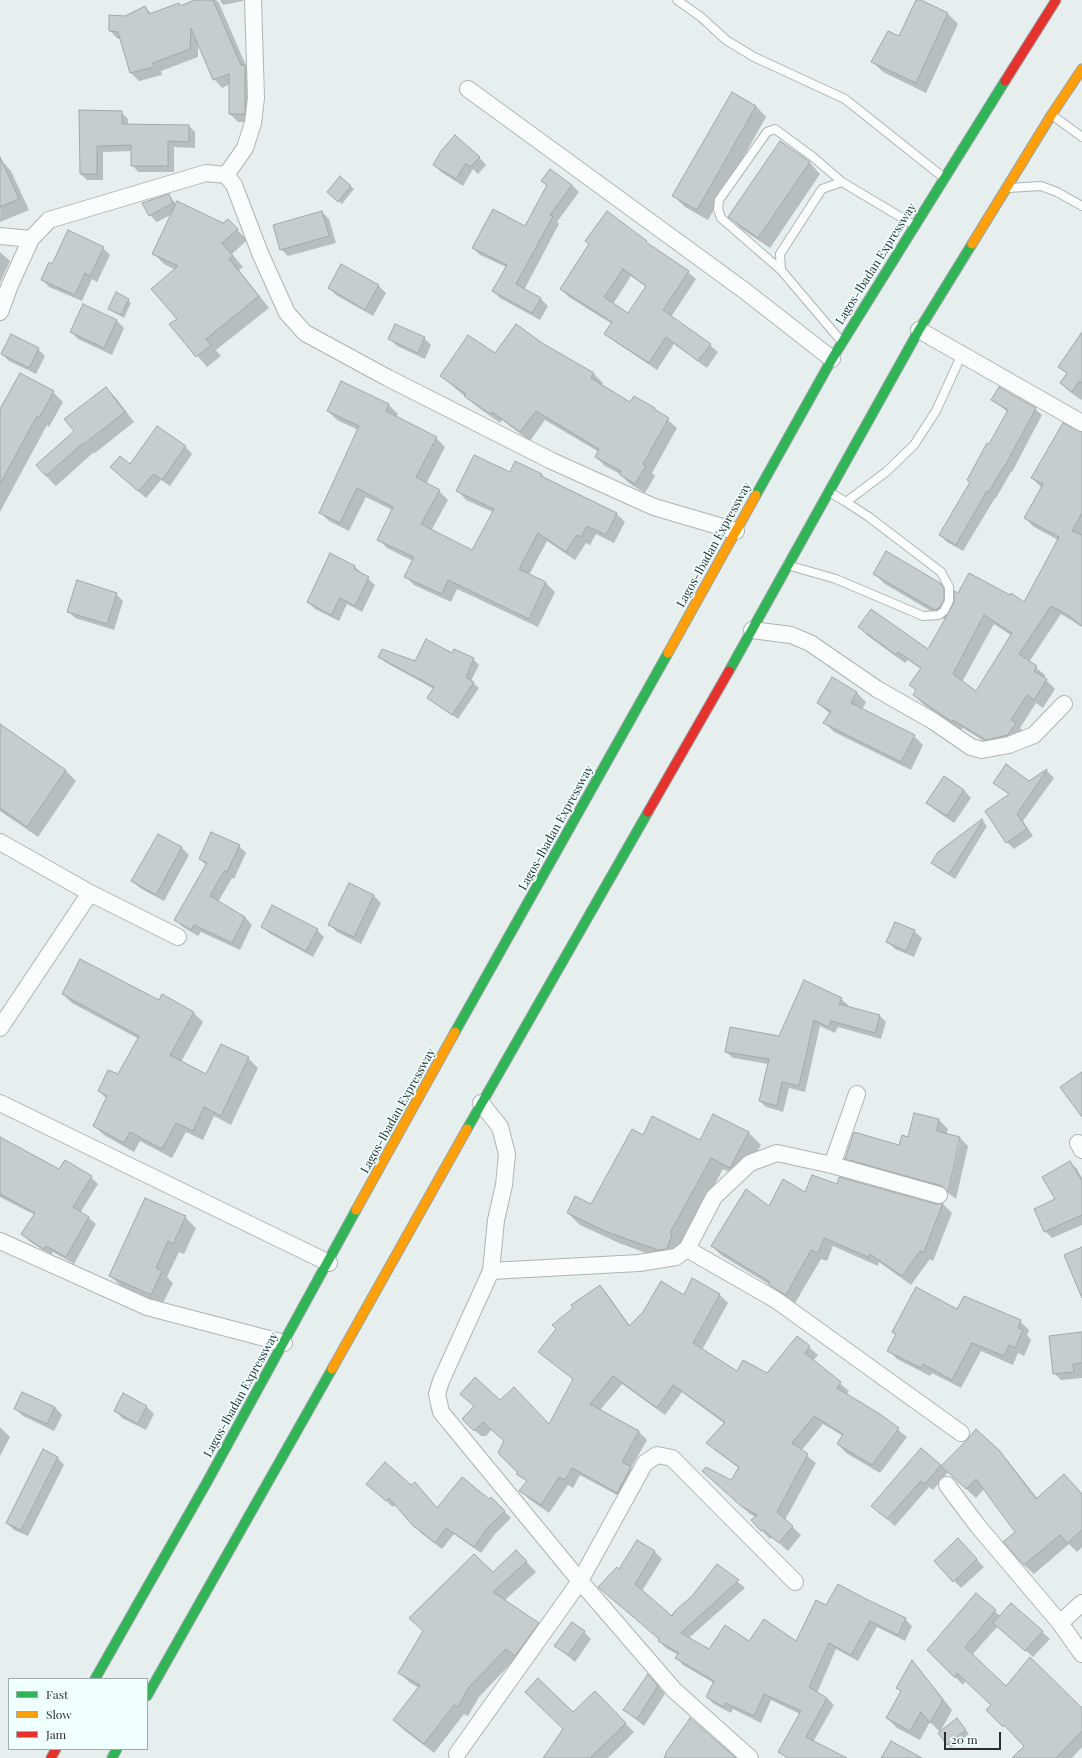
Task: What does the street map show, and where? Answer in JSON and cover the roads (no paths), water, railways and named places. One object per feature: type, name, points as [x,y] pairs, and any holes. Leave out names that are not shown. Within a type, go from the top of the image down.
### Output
[{"type":"highway","name":"Lagos-Ibadan Expressway","points":[[96,1678],[329,1263],[383,1161],[832,359],[1056,0]]},
{"type":"highway","points":[[148,1694],[431,1195],[481,1103],[752,630],[827,492],[919,330],[1052,114],[1082,69]]},
{"type":"street","points":[[226,176],[245,148],[253,123],[256,98],[253,0]]},
{"type":"street","points":[[468,89],[745,291],[832,359]]},
{"type":"street","points":[[0,312],[10,285],[31,240],[49,220],[206,173],[226,176],[234,185],[260,252],[287,313],[305,333],[388,378],[552,460],[639,501],[654,507],[736,531]]},
{"type":"street","points":[[0,236],[31,240]]},
{"type":"street","points":[[919,330],[1082,424]]},
{"type":"street","points":[[752,630],[791,635],[810,643],[877,689],[933,721],[971,747],[982,750],[1009,745],[1034,734],[1064,704]]},
{"type":"street","points":[[0,842],[90,893],[178,937]]},
{"type":"street","points":[[0,1028],[90,893]]},
{"type":"street","points":[[832,1164],[857,1094]]},
{"type":"street","points":[[0,1103],[329,1263]]},
{"type":"street","points":[[481,1103],[500,1127],[507,1154],[504,1185],[496,1220],[491,1271],[441,1381],[437,1394],[441,1412],[580,1581],[674,1690],[750,1758]]},
{"type":"street","points":[[491,1271],[639,1263],[676,1257],[687,1249],[714,1197],[750,1163],[778,1153],[832,1164],[939,1195]]},
{"type":"street","points":[[0,1241],[147,1307],[284,1343]]},
{"type":"street","points":[[687,1249],[776,1300],[961,1433]]},
{"type":"street","points":[[457,1754],[580,1581],[645,1463],[657,1455],[672,1458],[795,1582]]},
{"type":"street","points":[[947,1485],[977,1525],[1060,1622],[1082,1654]]},
{"type":"street","points":[[1060,1622],[1082,1603]]},
{"type":"lane","points":[[677,0],[701,17],[726,40],[754,57],[845,99],[944,178]]},
{"type":"lane","points":[[1052,114],[1082,137]]},
{"type":"lane","points":[[843,342],[781,270],[721,218],[718,209],[719,200],[767,132],[775,129],[813,157],[842,182],[915,225]]},
{"type":"lane","points":[[781,270],[780,254],[822,189],[842,182]]},
{"type":"lane","points":[[1006,189],[1041,186],[1057,192],[1082,206]]},
{"type":"lane","points":[[846,502],[886,472],[914,445],[936,411],[962,354]]},
{"type":"lane","points":[[787,565],[836,579],[924,616],[939,616],[944,611],[949,601],[949,587],[941,572],[869,517],[827,492]]}]
